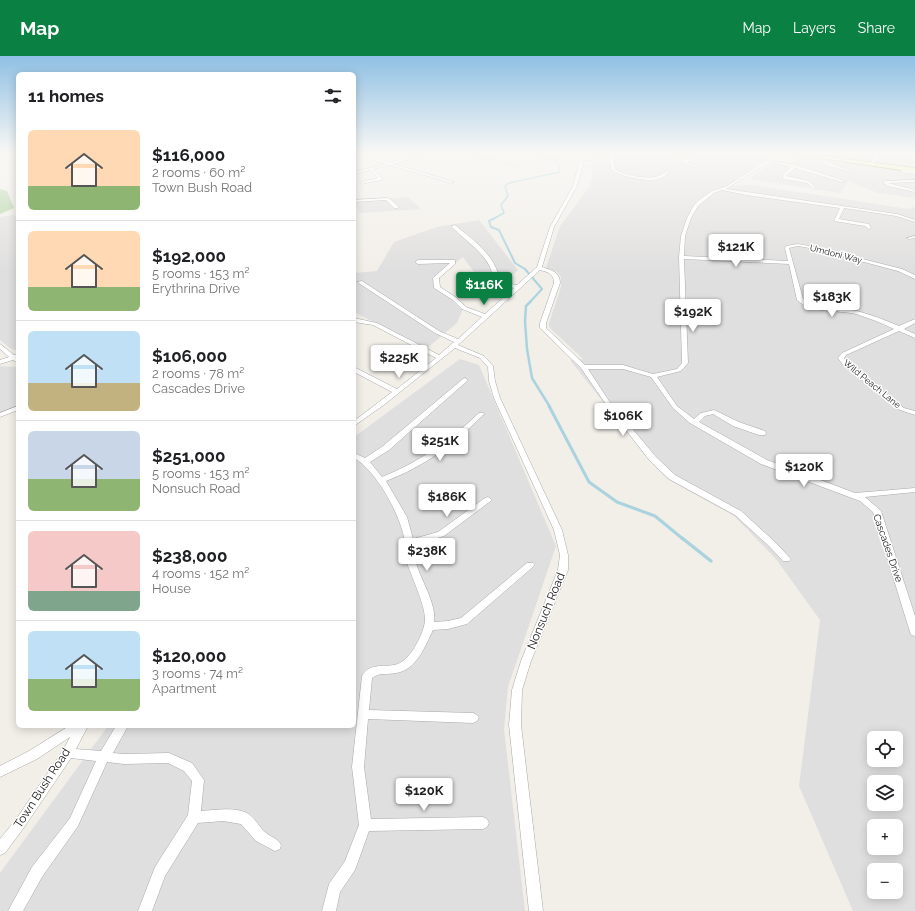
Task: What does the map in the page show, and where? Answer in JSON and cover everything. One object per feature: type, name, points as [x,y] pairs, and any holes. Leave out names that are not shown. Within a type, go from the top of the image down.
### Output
[{"type":"street","points":[[356,423],[398,392],[440,358],[537,270],[552,227],[572,192]]},
{"type":"street","points":[[583,367],[623,367],[653,376],[678,370],[685,363],[681,257],[683,236],[689,218],[696,205],[714,192]]},
{"type":"street","points":[[734,192],[772,196],[904,216],[915,221]]},
{"type":"street","points":[[356,201],[386,199],[396,207]]},
{"type":"street","points":[[843,207],[836,220],[867,225],[869,228]]},
{"type":"street","points":[[452,226],[483,253],[494,267],[498,282],[519,287]]},
{"type":"street","points":[[909,238],[915,237]]},
{"type":"street","name":"Umdoni Way","points":[[915,277],[900,270],[807,246],[788,246],[800,300],[803,303],[811,306],[854,312],[915,336]]},
{"type":"street","points":[[681,257],[791,263]]},
{"type":"street","points":[[418,262],[453,261],[453,263],[436,278],[437,288],[455,299],[464,308],[486,316]]},
{"type":"street","points":[[537,270],[552,272],[557,278],[557,283],[543,323],[543,328],[583,367],[607,402],[653,459],[672,477],[738,513],[786,559]]},
{"type":"street","name":"Nonsuch Road","points":[[360,282],[437,332],[482,357],[491,367],[492,381],[497,398],[558,530],[564,555],[562,570],[526,660],[517,690],[515,726],[536,911]]},
{"type":"street","points":[[356,320],[375,324],[440,358]]},
{"type":"street","name":"Wild Peach Lane","points":[[915,322],[844,354],[841,358],[845,364],[902,409],[915,413]]},
{"type":"street","points":[[0,346],[16,358]]},
{"type":"street","points":[[0,362],[16,358]]},
{"type":"street","points":[[356,370],[398,392]]},
{"type":"street","name":"Cascades Drive","points":[[653,376],[675,407],[695,422],[764,462],[863,499],[877,511],[915,632]]},
{"type":"street","points":[[365,461],[386,448],[465,380]]},
{"type":"street","points":[[0,415],[16,409]]},
{"type":"street","points":[[695,422],[703,414],[713,412],[736,424],[762,433]]},
{"type":"street","points":[[381,480],[407,470],[426,460],[458,437],[481,414]]},
{"type":"street","points":[[329,911],[334,889],[350,865],[364,824],[358,767],[367,676],[375,670],[403,667],[416,654],[430,626],[428,608],[410,558],[410,543],[403,517],[381,480],[365,461],[356,456]]},
{"type":"street","points":[[856,496],[915,490]]},
{"type":"street","points":[[410,543],[441,534],[488,500]]},
{"type":"street","points":[[430,626],[448,625],[464,621],[530,566]]},
{"type":"street","points":[[363,714],[473,718]]},
{"type":"street","points":[[0,772],[32,755],[75,728]]},
{"type":"street","name":"Town Bush Road","points":[[0,849],[21,822],[68,753],[81,728]]},
{"type":"street","points":[[15,911],[37,872],[74,822],[104,757],[121,728]]},
{"type":"street","points":[[68,753],[124,759],[169,758],[188,767],[198,780],[194,817],[160,872],[145,911]]},
{"type":"street","points":[[194,817],[236,816],[245,819],[261,837],[275,845]]},
{"type":"street","points":[[364,824],[484,823]]},
{"type":"shaded area","points":[[586,192],[797,192],[908,209],[915,207],[915,911],[853,911],[799,786],[820,620],[776,559],[734,516],[667,479],[649,460],[570,360],[583,359],[549,327],[561,287],[561,277],[557,272],[546,268],[560,226]]},
{"type":"shaded area","points":[[875,192],[915,192],[915,198]]},
{"type":"shaded area","points":[[408,197],[421,209],[360,213],[356,206],[356,202]]},
{"type":"shaded area","points":[[14,215],[16,216],[16,350],[11,349],[0,340],[0,217]]},
{"type":"shaded area","points":[[479,220],[518,270],[494,291],[485,287],[463,257],[439,277],[439,288],[465,304],[457,323],[426,349],[356,313],[356,273],[377,271],[394,242],[437,227]]},
{"type":"shaded area","points":[[460,359],[479,365],[556,546],[508,687],[504,729],[525,911],[0,911],[0,873],[107,728],[356,728],[356,436]]},
{"type":"shaded area","points":[[0,366],[16,367],[16,409],[0,414]]},
{"type":"green space","points":[[0,192],[7,192],[14,208],[0,214]]},
{"type":"waterway","points":[[493,219],[504,213],[501,205],[508,196],[507,192]]},
{"type":"waterway","points":[[493,219],[489,221],[491,227],[499,230],[515,263],[525,269],[542,289],[530,302]]},
{"type":"waterway","points":[[530,302],[526,306],[525,321],[527,349],[532,378],[550,407]]},
{"type":"waterway","points":[[549,406],[589,482],[617,502],[655,516],[683,539]]},
{"type":"waterway","points":[[682,538],[711,561]]}]
